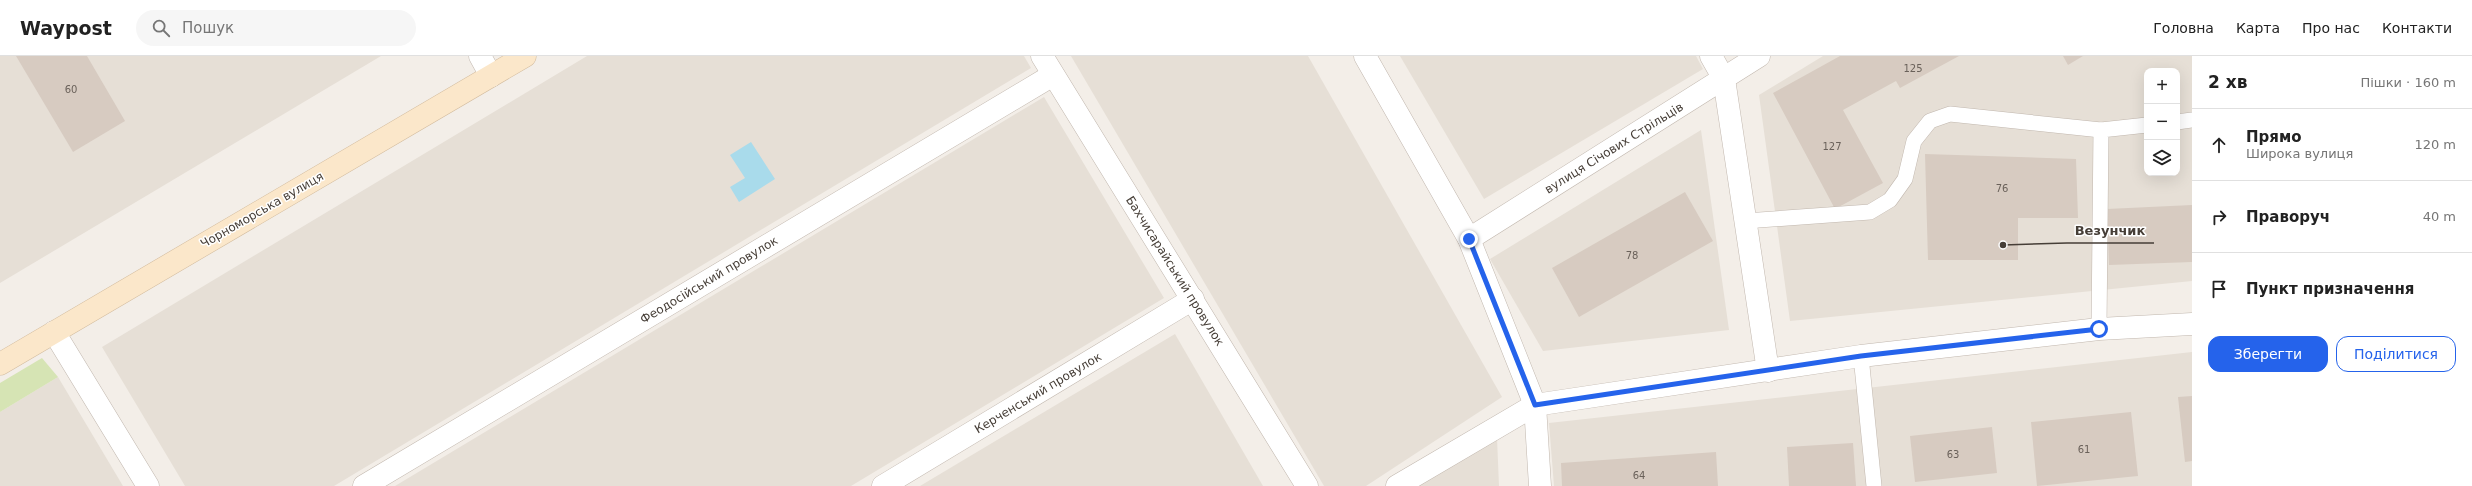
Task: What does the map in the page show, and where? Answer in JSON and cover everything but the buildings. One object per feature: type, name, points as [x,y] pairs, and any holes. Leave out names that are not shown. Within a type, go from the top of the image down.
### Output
[{"type":"street","points":[[480,56],[491,76]]},
{"type":"street","name":"Чорноморська вулиця","points":[[0,364],[525,56]]},
{"type":"street","name":"Бахчисарайський провулок","points":[[1042,56],[1307,486]]},
{"type":"street","points":[[1365,56],[1469,239],[1535,405],[1540,486]]},
{"type":"street","points":[[1711,56],[1724,79],[1768,371]]},
{"type":"street","name":"вулиця Січових Стрільців","points":[[1469,239],[1759,56]]},
{"type":"street","name":"Феодосійський провулок","points":[[364,486],[1053,75]]},
{"type":"street","name":"Керченський провулок","points":[[882,486],[1193,299]]},
{"type":"street","points":[[1397,486],[1535,405],[1861,356],[2099,329],[2192,324]]},
{"type":"street","points":[[54,332],[148,486]]},
{"type":"lane","points":[[1745,221],[1870,212],[1890,200],[1905,179],[1914,140],[1930,121],[1950,114],[2101,130],[2144,125]]},
{"type":"lane","points":[[2180,122],[2192,120]]},
{"type":"lane","points":[[2099,329],[2101,130]]},
{"type":"lane","points":[[1861,356],[1874,486]]},
{"type":"shaded area","points":[[0,56],[381,56],[0,283]]},
{"type":"shaded area","points":[[587,56],[1024,56],[1031,68],[334,486],[185,486],[102,347]]},
{"type":"shaded area","points":[[1071,56],[1308,56],[1502,397],[1366,486],[1324,486]]},
{"type":"shaded area","points":[[1400,56],[1696,56],[1703,69],[1484,199]]},
{"type":"shaded area","points":[[1823,56],[2192,56],[2192,281],[1790,321],[1759,95]]},
{"type":"shaded area","points":[[1044,97],[1164,298],[851,486],[395,486]]},
{"type":"shaded area","points":[[1701,130],[1729,330],[1543,351],[1490,259]]},
{"type":"shaded area","points":[[1175,334],[1263,486],[920,486]]},
{"type":"shaded area","points":[[2192,352],[2192,486],[1554,486],[1549,423]]},
{"type":"shaded area","points":[[58,377],[123,486],[0,486],[0,412]]},
{"type":"shaded area","points":[[1497,438],[1499,486],[1418,486]]},
{"type":"green space","points":[[42,358],[58,377],[0,412],[0,383]]},
{"type":"water","points":[[751,142],[775,179],[739,202],[730,187],[745,178],[730,155]]},
{"type":"place","name":"Везунчик","points":[[2003,245]]},
{"type":"route","points":[[1469,239],[1535,405],[1861,356],[2099,329]]}]
